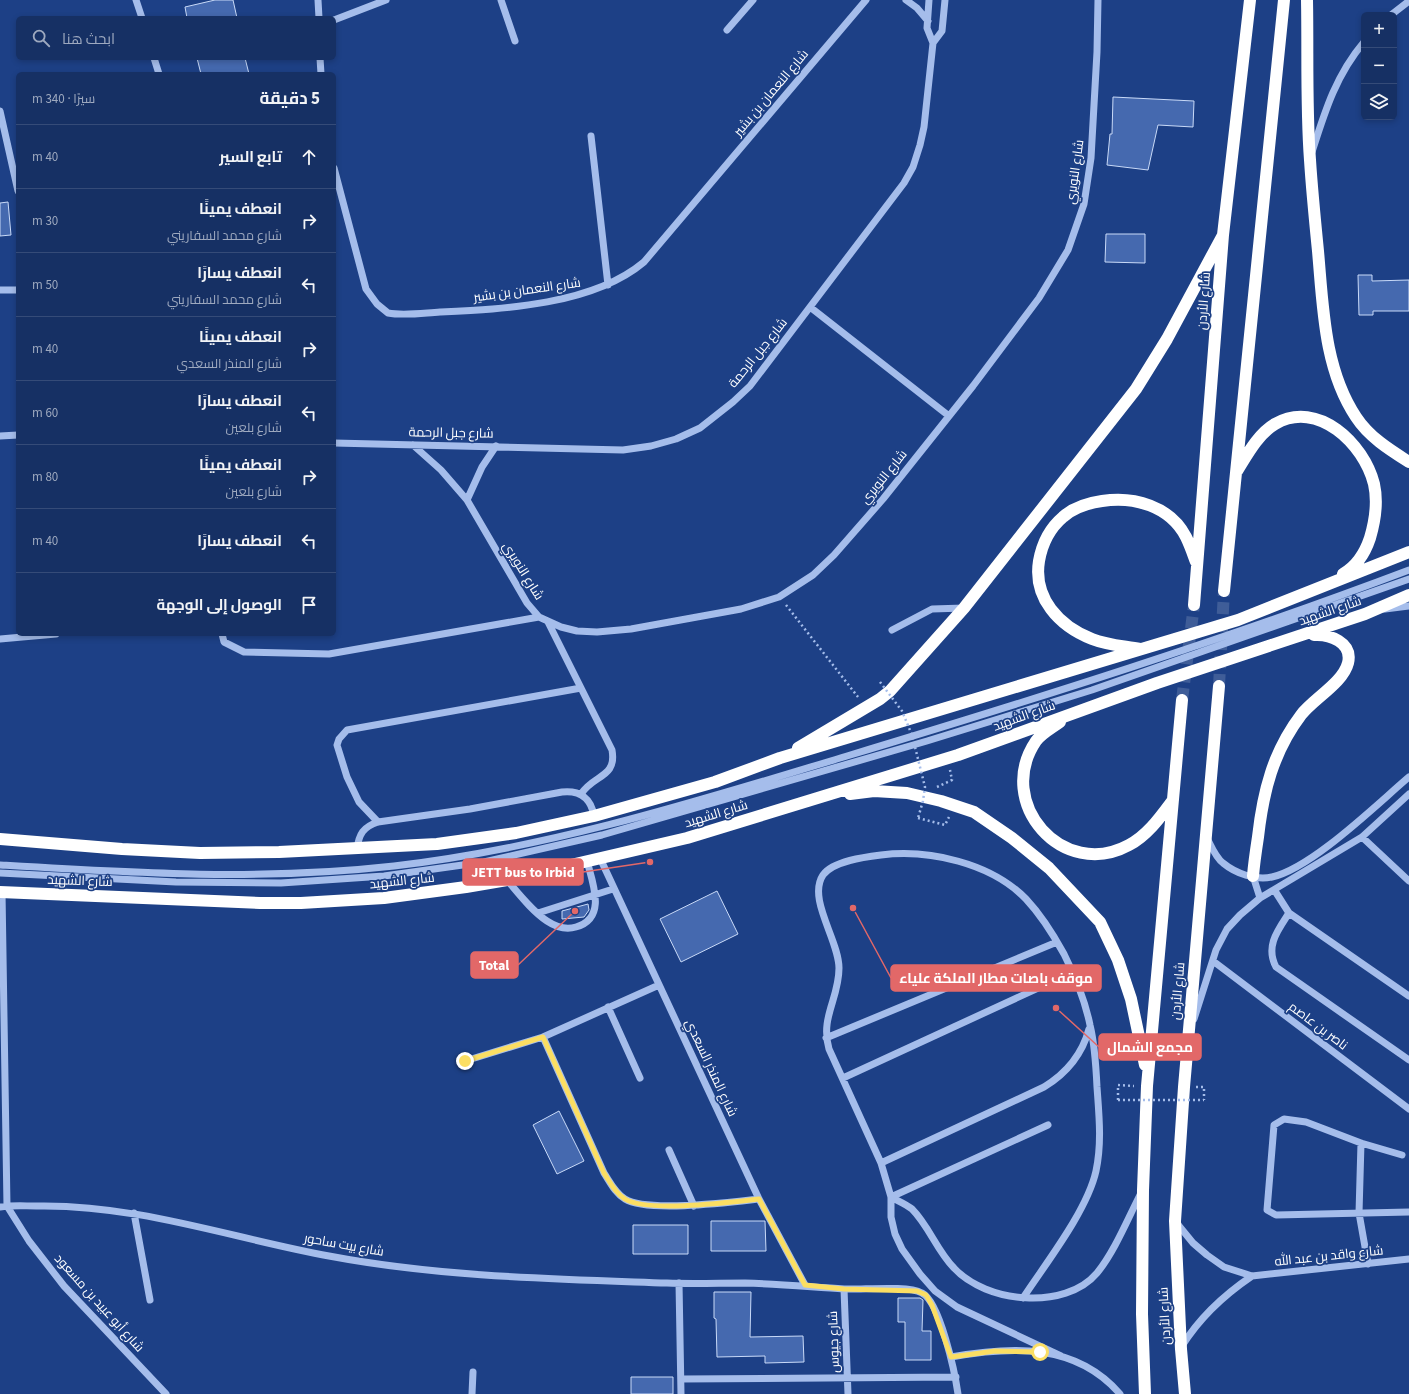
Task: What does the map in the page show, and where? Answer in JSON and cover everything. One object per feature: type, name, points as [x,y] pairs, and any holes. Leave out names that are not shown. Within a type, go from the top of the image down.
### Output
[{"type":"highway","name":"شارع الأردن","points":[[1194,605],[1224,235],[1250,0]]},
{"type":"highway","points":[[1224,591],[1284,0]]},
{"type":"highway","points":[[1307,0],[1310,160],[1325,330],[1339,383],[1356,418],[1370,434],[1390,450],[1409,462]]},
{"type":"highway","points":[[780,758],[880,700],[890,691],[964,608],[1136,389],[1166,339],[1224,235]]},
{"type":"highway","points":[[1235,474],[1260,437],[1273,424],[1288,418],[1303,416],[1324,421],[1350,440],[1369,469],[1374,485],[1376,505],[1372,529],[1366,549],[1358,562],[1348,571],[1322,587]]},
{"type":"highway","points":[[1143,649],[1092,639],[1061,621],[1053,614],[1043,598],[1038,578],[1040,551],[1049,534],[1064,516],[1080,507],[1116,499],[1140,501],[1161,511],[1179,527],[1186,536],[1197,567]]},
{"type":"highway","name":"شارع الشهيد","points":[[0,839],[192,852],[263,852],[405,847],[476,839],[542,828],[594,816],[715,782],[780,758],[1238,620],[1409,552]]},
{"type":"highway","name":"شارع الشهيد","points":[[1,892],[260,903],[301,903],[425,894],[506,880],[687,838],[958,755],[1156,683],[1366,614],[1409,594]]},
{"type":"highway","points":[[1253,876],[1262,804],[1274,761],[1282,745],[1302,714],[1340,677],[1348,664],[1348,654],[1346,649],[1341,642],[1330,636],[1298,637]]},
{"type":"highway","name":"شارع الأردن","points":[[1185,1394],[1181,1349],[1175,1221],[1205,836],[1219,686]]},
{"type":"highway","name":"شارع الأردن","points":[[1145,1394],[1142,1314],[1142,1190],[1147,1082],[1182,700]]},
{"type":"highway","points":[[1101,703],[1068,717],[1049,730],[1037,740],[1029,754],[1024,773],[1023,791],[1027,809],[1036,824],[1061,846],[1073,851],[1092,854],[1111,853],[1138,839],[1154,824],[1173,800]]},
{"type":"highway","points":[[805,802],[874,791],[907,793],[941,801],[974,812],[1012,838],[1049,868],[1100,922],[1118,960],[1131,999],[1147,1082]]},
{"type":"street","points":[[136,0],[141,16]]},
{"type":"street","points":[[318,0],[319,16]]},
{"type":"street","points":[[336,19],[386,0]]},
{"type":"street","points":[[501,0],[515,41]]},
{"type":"street","points":[[727,30],[753,0]]},
{"type":"street","name":"شارع النعمان بن بشير","points":[[336,176],[364,284],[370,296],[388,313],[471,311],[544,302],[589,293],[608,286],[644,262],[866,0]]},
{"type":"street","points":[[906,0],[917,8],[928,21]]},
{"type":"street","name":"شارع جبل الرحمة","points":[[336,443],[623,450],[651,446],[688,433],[700,428],[719,414],[750,386],[904,183],[913,167],[924,127],[933,43],[927,28],[929,0]]},
{"type":"street","name":"شارع جبل الرحمة","points":[[933,43],[942,31],[945,0]]},
{"type":"street","name":"شارع النويري","points":[[413,445],[441,470],[467,500],[527,603],[539,617],[548,622],[577,631],[597,632],[631,629],[740,609],[779,597],[813,575],[834,555],[883,499],[949,416],[1039,298],[1068,250],[1084,204],[1091,158],[1097,52],[1098,0]]},
{"type":"street","points":[[1396,12],[1409,1]]},
{"type":"street","points":[[1310,160],[1335,86],[1352,56],[1361,46]]},
{"type":"street","points":[[155,60],[158,72]]},
{"type":"street","points":[[320,60],[321,72]]},
{"type":"street","points":[[0,111],[16,181]]},
{"type":"street","points":[[591,136],[608,286]]},
{"type":"street","points":[[0,145],[8,144]]},
{"type":"street","points":[[0,290],[16,290]]},
{"type":"street","points":[[810,307],[949,416]]},
{"type":"street","points":[[0,436],[16,435]]},
{"type":"street","points":[[467,500],[482,467],[496,446]]},
{"type":"street","points":[[0,865],[179,876],[287,875],[400,865],[526,845],[613,824],[1021,704],[1256,626],[1409,570]]},
{"type":"street","points":[[0,872],[176,882],[281,883],[384,876],[484,862],[602,835],[1070,697],[1282,625],[1409,579]]},
{"type":"street","points":[[1366,614],[1409,606]]},
{"type":"street","points":[[892,630],[932,609],[964,608]]},
{"type":"street","points":[[222,636],[224,642],[244,652],[329,654],[539,617]]},
{"type":"street","points":[[548,622],[610,746],[613,758],[612,767],[607,773],[592,781],[581,794]]},
{"type":"street","points":[[0,639],[34,636]]},
{"type":"street","points":[[378,822],[359,802],[347,777],[337,745],[339,739],[347,730],[581,688]]},
{"type":"street","points":[[1205,836],[1222,862],[1236,872],[1271,878],[1288,872],[1321,851],[1409,777]]},
{"type":"street","points":[[357,849],[358,836],[370,825],[378,822],[470,809],[562,792],[571,791],[581,794],[588,799],[594,816]]},
{"type":"street","points":[[1189,1035],[1216,950],[1227,929],[1240,915],[1260,898],[1275,891],[1362,837],[1409,794]]},
{"type":"street","points":[[1362,837],[1409,881]]},
{"type":"street","points":[[1023,1298],[1078,1213],[1096,1172],[1100,1128],[1095,1057],[1091,1025],[1084,998],[1073,972],[1042,918],[1024,897],[1002,880],[978,868],[951,860],[920,854],[889,854],[859,858],[830,868],[823,875],[819,885],[818,895],[837,950],[839,966],[836,993],[826,1026],[826,1038],[829,1049],[881,1163],[891,1197],[891,1217],[895,1234],[902,1249],[935,1291],[957,1307],[1061,1356],[1086,1365],[1108,1380],[1120,1394]]},
{"type":"street","name":"شارع المنذر السعدي","points":[[600,858],[613,889],[759,1199],[805,1285]]},
{"type":"street","points":[[506,880],[538,913],[558,927],[571,928],[583,925],[593,917],[596,907],[596,894],[587,862]]},
{"type":"street","points":[[1253,876],[1260,898]]},
{"type":"street","points":[[538,913],[613,889]]},
{"type":"street","points":[[1275,891],[1289,913],[1409,996]]},
{"type":"street","points":[[1,892],[4,1206]]},
{"type":"street","points":[[1289,913],[1273,939],[1272,959],[1276,966],[1409,1060]]},
{"type":"street","points":[[826,1038],[1057,942]]},
{"type":"street","name":"ناصر بن عاصم","points":[[1213,961],[1409,1109]]},
{"type":"street","points":[[843,1078],[1073,972]]},
{"type":"street","points":[[465,1061],[543,1037],[659,985]]},
{"type":"street","points":[[608,1008],[640,1078]]},
{"type":"street","points":[[881,1163],[1044,1087],[1069,1068],[1079,1055],[1091,1025]]},
{"type":"street","points":[[543,1037],[604,1173],[614,1190],[625,1200],[635,1203],[694,1206],[759,1199]]},
{"type":"street","points":[[1402,1155],[1361,1143],[1306,1122],[1284,1120],[1274,1125],[1266,1204],[1267,1210],[1276,1215],[1409,1212]]},
{"type":"street","points":[[891,1197],[1048,1125]]},
{"type":"street","points":[[1361,1143],[1359,1213],[1368,1264]]},
{"type":"street","points":[[669,1150],[694,1206]]},
{"type":"street","points":[[891,1197],[911,1208],[944,1257],[955,1270],[986,1289],[1004,1295],[1023,1298],[1041,1298],[1072,1291],[1085,1284],[1097,1274],[1106,1262],[1142,1190]]},
{"type":"street","name":"شارع بيت ساحور","points":[[4,1206],[75,1206],[134,1213],[329,1256],[428,1272],[570,1280],[805,1285],[844,1289],[917,1291],[926,1295],[932,1305],[951,1357]]},
{"type":"street","name":"شارع أبو عبيد بن مسعود","points":[[4,1206],[64,1286],[166,1394]]},
{"type":"street","points":[[134,1213],[150,1300]]},
{"type":"street","name":"شارع واقد بن عبد الله","points":[[1175,1221],[1193,1243],[1207,1255],[1224,1267],[1252,1276],[1409,1259]]},
{"type":"street","name":"شارع واقد بن عبد الله","points":[[1181,1349],[1193,1329],[1210,1310],[1232,1290],[1252,1276]]},
{"type":"street","points":[[679,1283],[681,1394]]},
{"type":"street","name":"شارع جيوس","points":[[844,1289],[848,1394]]},
{"type":"street","points":[[958,1394],[951,1357],[981,1352],[1018,1351],[1061,1356]]},
{"type":"street","points":[[472,1394],[473,1372]]},
{"type":"street","points":[[681,1379],[848,1377],[956,1378]]},
{"type":"path","points":[[779,597],[859,697]]},
{"type":"path","points":[[880,682],[902,710],[912,735],[925,787],[918,818],[945,825]]},
{"type":"path","points":[[1147,1082],[1118,1085],[1118,1100],[1204,1100],[1204,1087]]},
{"type":"building","points":[[215,0],[233,0],[237,16],[187,16],[185,7]]},
{"type":"building","points":[[198,60],[246,60],[248,72],[200,72]]},
{"type":"building","points":[[1113,97],[1194,101],[1193,127],[1158,125],[1148,170],[1107,165],[1110,134],[1112,134]]},
{"type":"building","points":[[8,202],[11,235],[0,236],[0,203]]},
{"type":"building","points":[[1106,234],[1145,234],[1145,263],[1105,262]]},
{"type":"building","points":[[1358,275],[1372,275],[1372,281],[1409,280],[1409,311],[1373,311],[1373,315],[1359,315]]},
{"type":"building","points":[[717,891],[738,934],[681,962],[660,919]]},
{"type":"building","points":[[588,904],[589,910],[584,917],[562,919],[562,911]]},
{"type":"building","points":[[559,1111],[584,1161],[557,1174],[533,1125]]},
{"type":"building","points":[[711,1221],[765,1221],[766,1251],[711,1251]]},
{"type":"building","points":[[633,1225],[688,1225],[688,1254],[633,1254]]},
{"type":"building","points":[[714,1292],[751,1292],[750,1337],[803,1336],[804,1362],[765,1363],[765,1356],[717,1357]]},
{"type":"building","points":[[898,1298],[920,1298],[923,1300],[922,1331],[931,1331],[931,1360],[905,1360],[905,1322],[898,1322]]},
{"type":"building","points":[[631,1377],[673,1377],[673,1394],[631,1394]]},
{"type":"tunnel","points":[[1219,686],[1224,591]]},
{"type":"tunnel","points":[[1182,700],[1194,605]]},
{"type":"place","name":"JETT bus to Irbid","points":[[650,862]]},
{"type":"place","name":"موقف باصات مطار الملكة علياء","points":[[853,908]]},
{"type":"place","name":"Total","points":[[575,911]]},
{"type":"place","name":"مجمع الشمال","points":[[1056,1008]]},
{"type":"route","points":[[465,1061],[543,1037],[604,1173],[614,1190],[625,1200],[651,1205],[694,1206],[759,1199],[805,1285],[844,1289],[907,1290],[921,1292],[926,1295],[932,1305],[946,1339],[951,1357],[995,1351],[1040,1352]]}]
